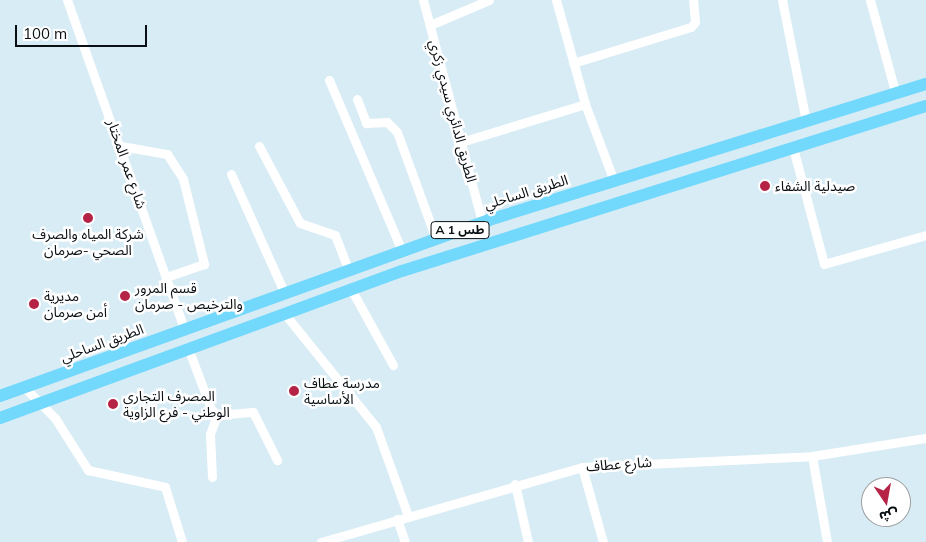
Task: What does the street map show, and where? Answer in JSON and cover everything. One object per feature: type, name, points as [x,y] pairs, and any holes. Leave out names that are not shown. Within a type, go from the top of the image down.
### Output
[{"type":"highway","name":"الطريق الساحلي","points":[[0,396],[482,222],[698,154],[896,95],[926,84]]},
{"type":"highway","name":"A 1 طس","points":[[0,418],[351,289],[705,174],[926,106]]},
{"type":"highway","points":[[698,154],[705,174]]},
{"type":"street","name":"شارع عمر المختار","points":[[68,0],[184,328]]},
{"type":"street","name":"الطريق الدائري سيدي زكري","points":[[424,0],[482,222]]},
{"type":"street","points":[[430,25],[490,0]]},
{"type":"street","points":[[556,0],[585,104],[614,181]]},
{"type":"street","points":[[573,63],[691,27],[695,22],[693,0]]},
{"type":"street","points":[[782,0],[806,121]]},
{"type":"street","points":[[870,0],[896,95]]},
{"type":"street","points":[[329,80],[402,251]]},
{"type":"street","points":[[357,99],[366,123],[387,122],[397,132],[415,173],[436,239]]},
{"type":"street","points":[[461,142],[585,104]]},
{"type":"street","points":[[121,146],[167,154],[183,179],[204,264],[166,277]]},
{"type":"street","points":[[259,146],[300,223],[336,235],[348,269]]},
{"type":"street","points":[[793,148],[824,264],[926,235]]},
{"type":"street","points":[[231,174],[284,292]]},
{"type":"street","points":[[351,289],[393,365]]},
{"type":"street","points":[[284,314],[376,427],[408,516]]},
{"type":"street","points":[[188,348],[217,415],[210,434],[212,476]]},
{"type":"street","points":[[24,387],[55,418],[88,470],[165,487],[182,542]]},
{"type":"street","points":[[217,415],[253,412],[277,460]]},
{"type":"street","name":"شارع عطاف","points":[[322,542],[351,538],[397,519],[515,484],[582,467],[812,456],[926,438]]},
{"type":"street","points":[[812,456],[827,542]]},
{"type":"street","points":[[582,467],[602,542]]},
{"type":"street","points":[[515,484],[528,542]]},
{"type":"street","points":[[397,519],[405,542]]},
{"type":"place","name":"صيدلية الشفاء","points":[[765,186]]},
{"type":"place","name":"شركة المياه والصرف الصحي -صرمان","points":[[88,218]]},
{"type":"place","name":"قسم المرور والترخيص - صرمان","points":[[125,296]]},
{"type":"place","name":"مديرية أمن صرمان","points":[[34,304]]},
{"type":"place","name":"مدرسة عطاف الأساسية","points":[[294,391]]},
{"type":"place","name":"المصرف التجاري الوطني - فرع الزاوية","points":[[113,404]]}]
